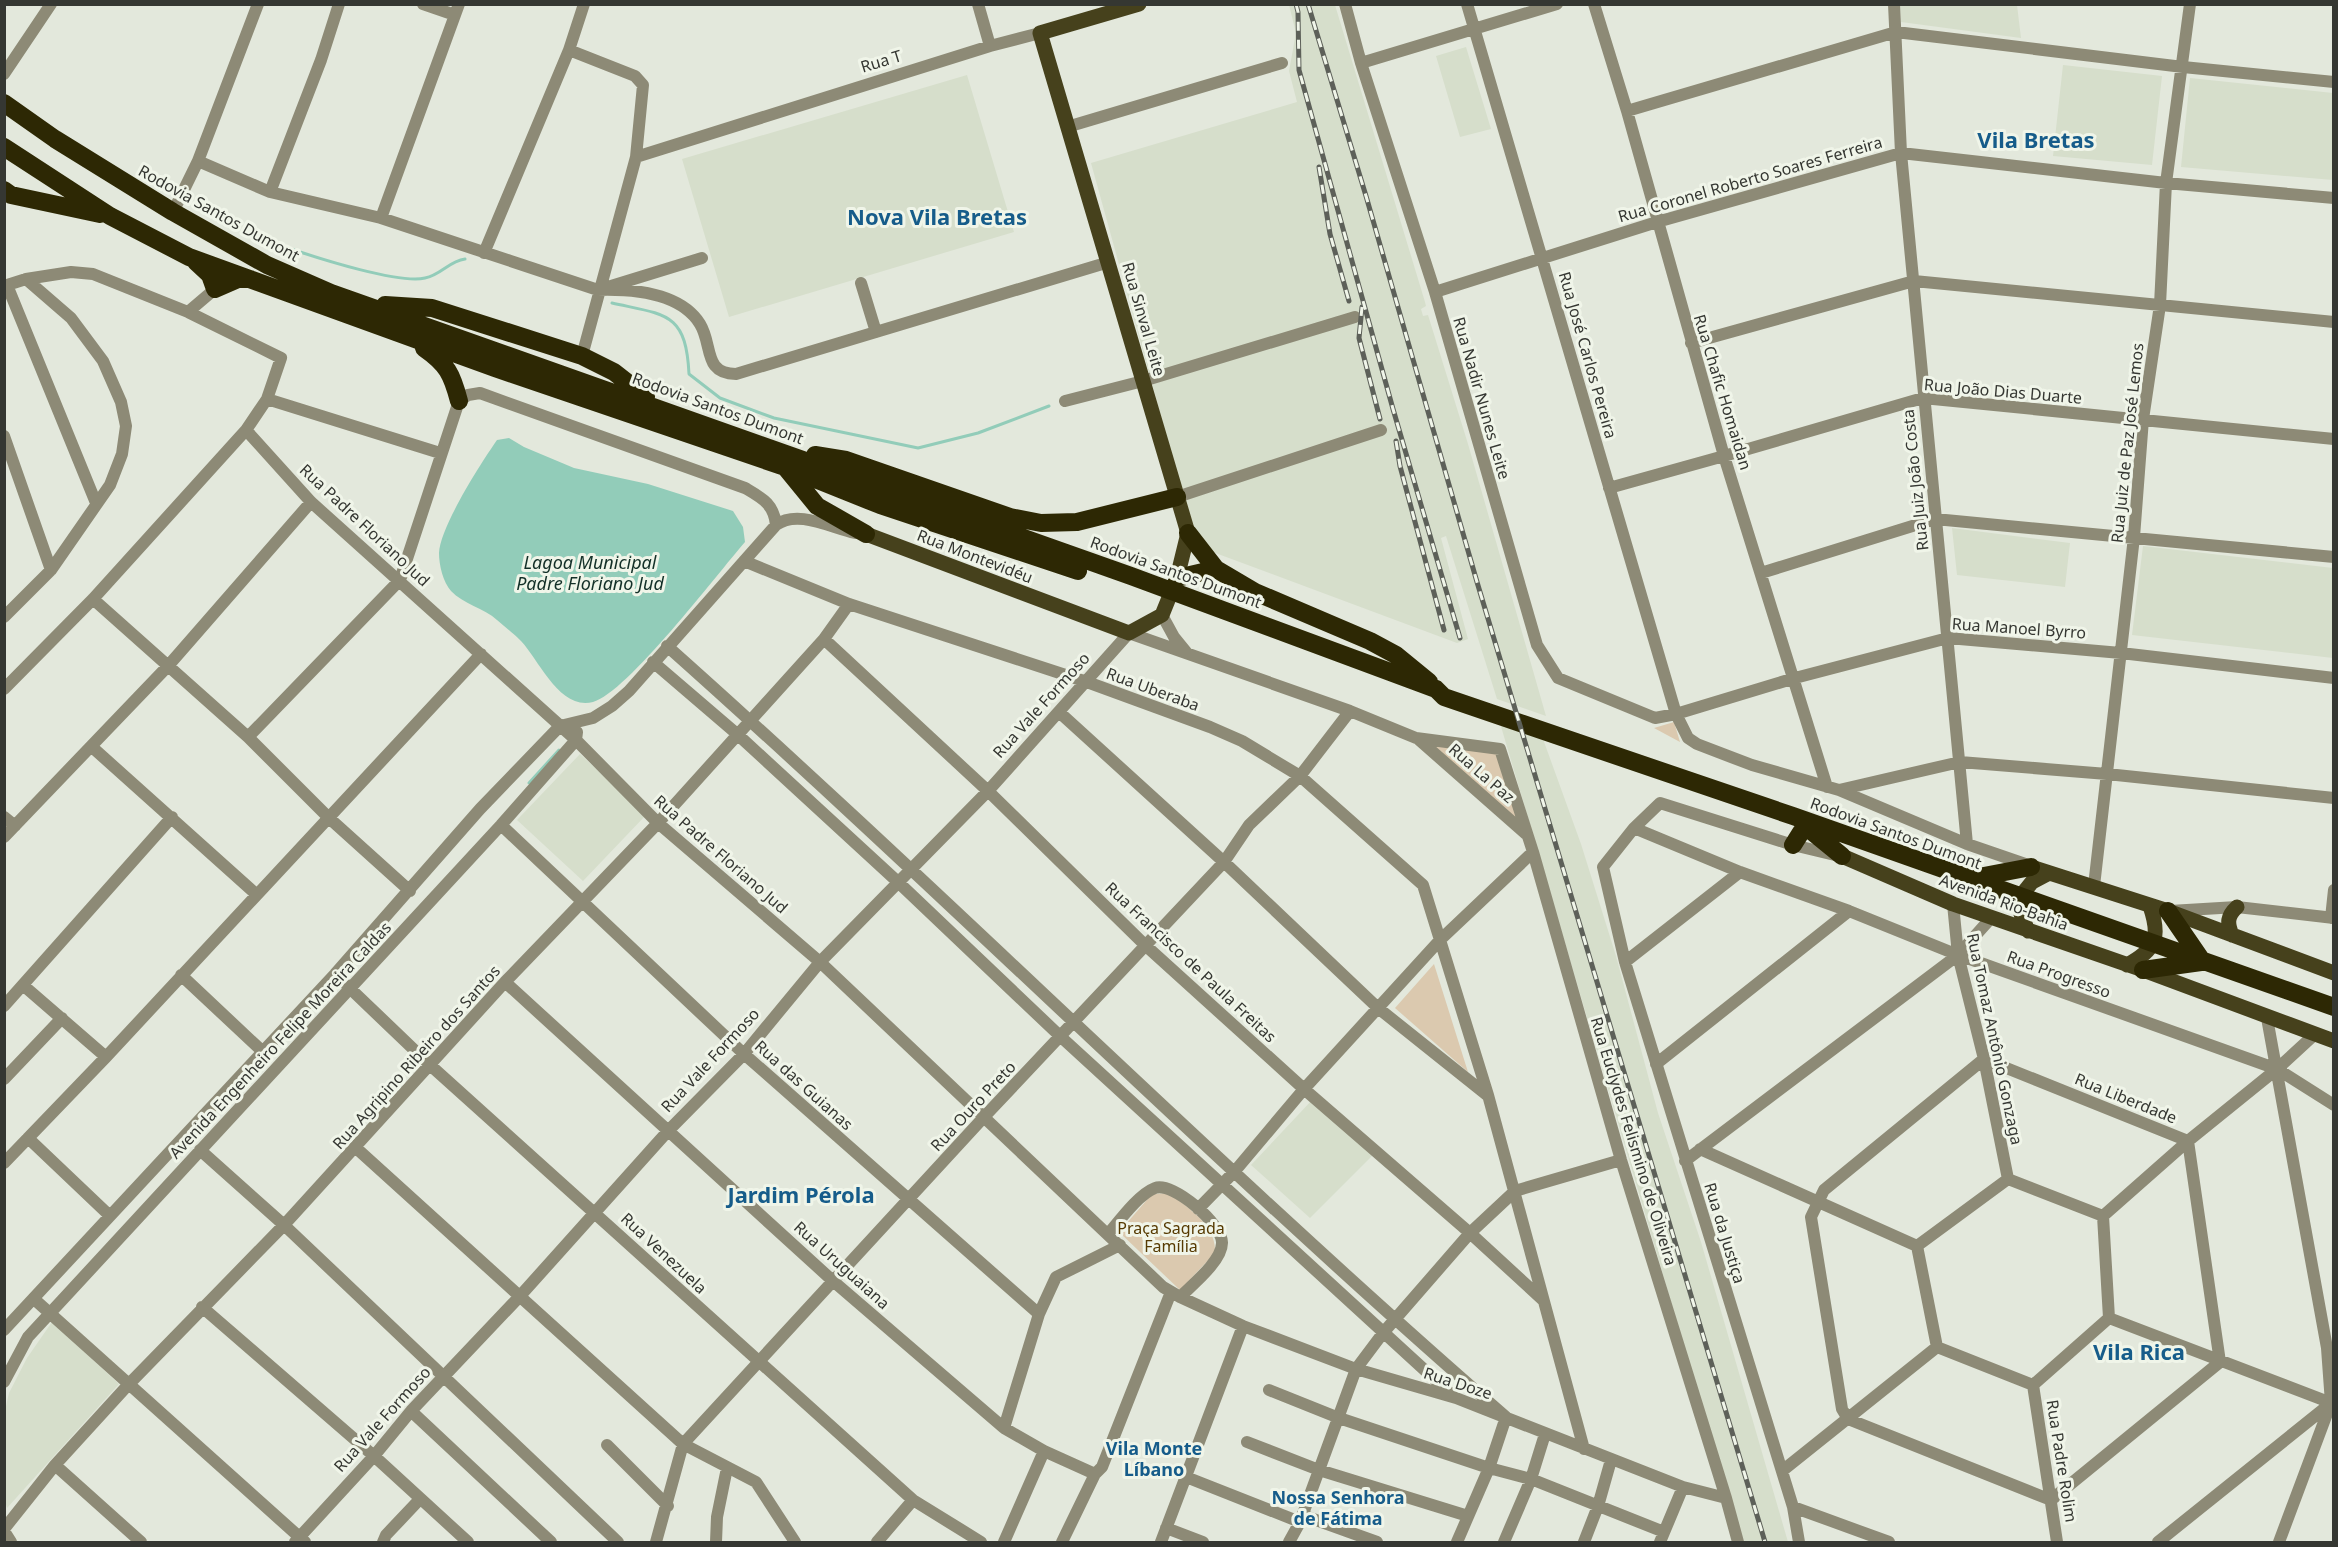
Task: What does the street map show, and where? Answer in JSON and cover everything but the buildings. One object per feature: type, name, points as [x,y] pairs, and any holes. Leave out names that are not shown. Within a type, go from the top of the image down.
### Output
[{"type":"highway","name":"Rodovia Santos Dumont","points":[[4,103],[55,139],[173,212],[267,265],[362,304],[664,409],[782,459],[880,505],[1129,581]]},
{"type":"highway","name":"Rodovia Santos Dumont","points":[[4,147],[110,216],[189,257],[402,334],[782,459],[1129,581],[1231,618],[1436,699],[1440,693],[1799,821],[2334,1007]]},
{"type":"highway","points":[[4,190],[11,195],[23,198],[110,216]]},
{"type":"highway","points":[[150,236],[162,227],[173,212]]},
{"type":"highway","points":[[189,257],[210,275],[215,289],[238,279],[252,279]]},
{"type":"highway","points":[[362,304],[432,308],[582,356],[614,372],[664,409]]},
{"type":"highway","points":[[402,334],[438,357],[448,369],[459,401]]},
{"type":"highway","points":[[782,459],[846,460],[1010,517],[1041,523],[1077,522],[1177,496]]},
{"type":"highway","points":[[782,459],[817,506],[866,534]]},
{"type":"highway","points":[[866,534],[860,525],[861,514],[869,506],[880,505]]},
{"type":"highway","points":[[1188,533],[1216,569],[1255,592],[1370,641],[1396,655],[1440,693]]},
{"type":"highway","points":[[1177,578],[1216,569]]},
{"type":"highway","points":[[1792,845],[1799,821],[1842,856]]},
{"type":"highway","points":[[1967,879],[2031,867]]},
{"type":"highway","points":[[2168,911],[2203,962]]},
{"type":"highway","points":[[2135,967],[2203,962]]},
{"type":"main road","name":"Rua T","points":[[1040,33],[1139,4]]},
{"type":"main road","name":"Rua Sinval Leite","points":[[1040,33],[1188,533]]},
{"type":"main road","points":[[1162,615],[1177,578],[1188,533]]},
{"type":"main road","name":"Rua Montevidéu","points":[[866,534],[1129,633]]},
{"type":"main road","name":"Rua Vale Formoso","points":[[1129,633],[1162,615]]},
{"type":"main road","name":"Avenida Rio-Bahia","points":[[1842,856],[1953,904],[2135,967],[2334,1041]]},
{"type":"main road","points":[[2031,867],[2168,911],[2334,973]]},
{"type":"main road","points":[[2028,931],[2021,915],[2020,897],[2032,882],[2049,873]]},
{"type":"main road","points":[[2135,967],[2153,944],[2157,928],[2150,906]]},
{"type":"main road","points":[[2232,935],[2228,920],[2237,907]]},
{"type":"street","points":[[4,74],[51,4]]},
{"type":"street","points":[[173,212],[198,161],[258,4]]},
{"type":"street","points":[[270,192],[321,60],[339,4]]},
{"type":"street","points":[[381,218],[457,10],[423,4]]},
{"type":"street","points":[[484,253],[568,50],[584,4]]},
{"type":"street","points":[[978,4],[990,46]]},
{"type":"street","name":"Rua Nadir Nunes Leite","points":[[1344,4],[1435,292],[1537,645],[1558,678],[1656,718],[1676,714]]},
{"type":"street","name":"Rua José Carlos Pereira","points":[[1467,4],[1676,714]]},
{"type":"street","points":[[1361,63],[1557,4]]},
{"type":"street","name":"Rua Chafic Homaidan","points":[[1594,4],[1627,111],[1724,456],[1794,678],[1833,789]]},
{"type":"street","name":"Rua Juiz João Costa","points":[[1894,4],[1901,153],[1967,844]]},
{"type":"street","name":"Rua Juiz de Paz José Lemos","points":[[2094,886],[2134,537],[2143,419],[2160,305],[2166,183],[2190,4]]},
{"type":"street","points":[[1627,111],[1896,32],[2183,67],[2334,82]]},
{"type":"street","name":"Rua T","points":[[636,158],[990,46],[1040,33]]},
{"type":"street","points":[[568,50],[635,76],[643,85],[636,158],[598,290],[582,356]]},
{"type":"street","points":[[1067,127],[1282,63]]},
{"type":"street","name":"Rua Coronel Roberto Soares Ferreira","points":[[1435,292],[1657,222],[1901,153],[2166,183],[2334,198]]},
{"type":"street","points":[[198,161],[270,192],[381,218],[598,290],[625,289],[662,297],[683,308],[699,324],[714,368],[724,375],[736,375],[1109,262]]},
{"type":"street","points":[[4,203],[23,198]]},
{"type":"street","points":[[598,290],[702,258]]},
{"type":"street","points":[[4,689],[93,599],[246,430],[267,399],[281,358],[188,312],[93,274],[71,272],[26,279],[5,286],[96,503]]},
{"type":"street","points":[[4,617],[51,570],[110,485],[122,454],[126,426],[122,402],[103,361],[70,318],[26,279]]},
{"type":"street","points":[[1691,343],[1914,281],[2334,322]]},
{"type":"street","points":[[861,283],[876,332]]},
{"type":"street","points":[[188,312],[215,289]]},
{"type":"street","points":[[1065,401],[1143,381],[1354,317]]},
{"type":"street","points":[[248,737],[400,580],[459,401],[468,395],[480,393],[745,488],[766,500],[775,514],[776,525],[628,691],[612,706],[593,718],[560,726]]},
{"type":"street","name":"Rua João Dias Duarte","points":[[1609,488],[1923,398],[2334,439]]},
{"type":"street","points":[[267,399],[440,453]]},
{"type":"street","name":"Rua Padre Floriano Jud","points":[[246,430],[311,502],[576,740],[658,823],[820,963],[1109,1233],[1163,1287],[1175,1295]]},
{"type":"street","points":[[1177,496],[1381,430]]},
{"type":"street","points":[[4,436],[51,570]]},
{"type":"street","points":[[4,837],[168,666],[311,502]]},
{"type":"street","name":"Rua Montevidéu","points":[[776,525],[785,518],[798,518],[866,534]]},
{"type":"street","points":[[1761,573],[1935,519],[2334,557]]},
{"type":"street","name":"Rua Uberaba","points":[[744,561],[849,604],[1087,682],[1242,741],[1300,776],[1423,885],[1488,1095],[1584,1449]]},
{"type":"street","points":[[93,599],[248,737],[329,818],[410,891]]},
{"type":"street","name":"Rua Agripino Ribeiro dos Santos","points":[[4,1530],[55,1465],[128,1385],[284,1225],[505,982],[658,823],[824,639],[849,604]]},
{"type":"street","points":[[1162,615],[1174,637],[1188,654]]},
{"type":"street","name":"Rua Montevidéu","points":[[1129,633],[1350,711],[1416,738],[1500,749]]},
{"type":"street","name":"Rua Vale Formoso","points":[[300,1541],[411,1411],[520,1296],[668,1131],[744,1053],[820,963],[988,791],[1129,633]]},
{"type":"street","name":"Rua Manoel Byrro","points":[[1676,714],[1794,678],[1947,638],[2121,653],[2334,678]]},
{"type":"street","name":"Rua Francisco de Paula Freitas","points":[[824,639],[988,791],[1145,945],[1543,1300]]},
{"type":"street","points":[[667,646],[912,869],[1073,1023],[1395,1320],[1506,1417],[1489,1468],[1457,1542]]},
{"type":"street","points":[[4,1163],[106,1057],[481,654]]},
{"type":"street","points":[[652,662],[738,734],[1061,1036],[1456,1398]]},
{"type":"street","name":"Rua Ouro Preto","points":[[656,1542],[668,1506],[683,1444],[1224,862],[1249,825],[1300,776],[1350,711]]},
{"type":"street","points":[[1059,712],[1224,862],[1378,1008],[1488,1095]]},
{"type":"street","points":[[1676,714],[1688,738],[1697,744],[1752,765],[1833,789],[1967,844],[2031,867]]},
{"type":"street","points":[[576,740],[579,722]]},
{"type":"street","name":"Avenida Engenheiro Felipe Moreira Caldas","points":[[4,1330],[335,974],[480,809],[560,726]]},
{"type":"street","name":"Rua La Paz","points":[[1416,738],[1526,834]]},
{"type":"street","name":"Avenida Engenheiro Felipe Moreira Caldas","points":[[4,1382],[28,1337],[352,988],[576,740]]},
{"type":"street","points":[[92,747],[256,894]]},
{"type":"street","name":"Rua Euclydes Felismino de Oliveira","points":[[1500,749],[1533,852],[1620,1160],[1738,1542]]},
{"type":"street","points":[[1833,789],[1960,762],[2108,774],[2334,798]]},
{"type":"street","name":"Avenida Rio-Bahia","points":[[1634,828],[1660,803],[1792,845],[1842,856]]},
{"type":"street","points":[[4,817],[15,826]]},
{"type":"street","points":[[4,1006],[172,817]]},
{"type":"street","name":"Rua das Guianas","points":[[501,825],[744,1053],[1039,1314]]},
{"type":"street","name":"Rua da Justiça","points":[[1634,828],[1603,867],[1625,962],[1793,1507],[1799,1542]]},
{"type":"street","name":"Rua Progresso","points":[[1634,828],[1740,872],[1849,911],[1958,955],[2277,1070],[2334,1105]]},
{"type":"street","points":[[1198,1209],[1235,1171],[1304,1089],[1440,940],[1533,852]]},
{"type":"street","points":[[1625,962],[1740,872]]},
{"type":"street","points":[[2168,911],[2237,907],[2332,918],[2334,890]]},
{"type":"street","name":"Rua Tomaz Antônio Gonzaga","points":[[1953,904],[1958,955],[1984,1059],[2007,1179]]},
{"type":"street","points":[[1656,1064],[1849,911]]},
{"type":"street","points":[[1685,1161],[1958,955],[1991,918]]},
{"type":"street","name":"Rua Venezuela","points":[[335,974],[430,1065],[913,1500],[981,1542]]},
{"type":"street","points":[[181,975],[262,1051]]},
{"type":"street","name":"Rua Uruguaiana","points":[[505,982],[833,1281],[1004,1428],[1044,1451],[1095,1474]]},
{"type":"street","points":[[24,986],[106,1057]]},
{"type":"street","points":[[4,1078],[62,1018]]},
{"type":"street","points":[[2267,1018],[2327,1348],[2332,1404],[2280,1542]]},
{"type":"street","points":[[2103,1216],[2188,1141],[2277,1070],[2314,1035]]},
{"type":"street","points":[[1984,1059],[1824,1190],[1812,1217],[1842,1409],[1848,1419],[2051,1500],[2220,1362]]},
{"type":"street","name":"Rua Liberdade","points":[[1984,1059],[2188,1141],[2220,1362]]},
{"type":"street","points":[[28,1138],[109,1215]]},
{"type":"street","points":[[356,1147],[683,1444],[756,1482],[795,1542]]},
{"type":"street","points":[[1700,1149],[1917,1246]]},
{"type":"street","points":[[200,1150],[284,1225],[618,1542]]},
{"type":"street","points":[[1290,1542],[1356,1369],[1383,1333],[1470,1233],[1515,1191],[1620,1160]]},
{"type":"street","points":[[1917,1246],[2007,1179],[2103,1216]]},
{"type":"street","points":[[1062,1542],[1095,1474],[1102,1467],[1175,1295],[1213,1264],[1219,1256],[1222,1245],[1216,1228],[1198,1209],[1163,1186],[1146,1194],[1109,1233]]},
{"type":"street","points":[[2103,1216],[2109,1318]]},
{"type":"street","points":[[1004,1428],[1039,1314],[1056,1277],[1120,1245]]},
{"type":"street","points":[[1917,1246],[1937,1347]]},
{"type":"street","name":"Rua Doze","points":[[1175,1295],[1243,1326],[1356,1369],[1456,1398],[1683,1487],[1726,1498]]},
{"type":"street","points":[[34,1299],[300,1541]]},
{"type":"street","points":[[202,1307],[374,1456],[468,1542]]},
{"type":"street","points":[[2109,1318],[2332,1404]]},
{"type":"street","points":[[1937,1347],[2033,1385],[2109,1318]]},
{"type":"street","points":[[1161,1542],[1243,1326]]},
{"type":"street","points":[[1782,1471],[1937,1347]]},
{"type":"street","name":"Rua Padre Rolim","points":[[2033,1385],[2057,1542]]},
{"type":"street","points":[[1269,1390],[1339,1418],[1489,1468],[1531,1479],[1598,1506],[1662,1537],[1683,1487]]},
{"type":"street","points":[[2158,1542],[2332,1404]]},
{"type":"street","points":[[411,1411],[551,1542]]},
{"type":"street","points":[[1504,1542],[1531,1479],[1545,1434]]},
{"type":"street","points":[[1247,1442],[1319,1470],[1468,1516]]},
{"type":"street","points":[[606,1445],[668,1506]]},
{"type":"street","points":[[1004,1542],[1044,1451]]},
{"type":"street","points":[[1584,1542],[1598,1506],[1611,1460]]},
{"type":"street","points":[[55,1465],[141,1542]]},
{"type":"street","points":[[716,1542],[717,1517],[727,1468]]},
{"type":"street","points":[[1186,1477],[1377,1542]]},
{"type":"street","points":[[388,1540],[420,1499]]},
{"type":"street","points":[[877,1542],[913,1500]]},
{"type":"street","points":[[1793,1507],[1889,1542]]},
{"type":"street","points":[[1166,1528],[1203,1542]]},
{"type":"street","points":[[4,1530],[11,1542]]},
{"type":"shaded area","points":[[1289,5],[1335,5],[1425,302],[1426,306],[1421,309],[1423,316],[1428,315],[1468,444],[1546,716],[1497,699],[1446,536],[1441,538],[1468,639],[1457,643],[1210,551],[1193,532],[1091,163],[1297,102],[1289,71],[1296,33]]},
{"type":"shaded area","points":[[1900,5],[2017,5],[2021,38],[1901,22]]},
{"type":"shaded area","points":[[1466,47],[1491,129],[1460,137],[1436,56]]},
{"type":"shaded area","points":[[2063,65],[2162,76],[2152,165],[2053,156]]},
{"type":"shaded area","points":[[967,75],[1014,232],[729,317],[682,159]]},
{"type":"shaded area","points":[[2190,78],[2333,93],[2333,180],[2181,167]]},
{"type":"shaded area","points":[[1952,528],[2070,543],[2065,587],[1957,575]]},
{"type":"shaded area","points":[[2143,546],[2333,568],[2333,658],[2132,635]]},
{"type":"shaded area","points":[[1500,723],[1543,739],[1581,844],[1616,956],[1658,1113],[1701,1242],[1788,1542],[1742,1542]]},
{"type":"shaded area","points":[[580,754],[646,815],[583,881],[517,820]]},
{"type":"shaded area","points":[[1313,1099],[1376,1152],[1310,1218],[1251,1165]]},
{"type":"shaded area","points":[[52,1322],[119,1384],[7,1508],[4,1498],[4,1415],[9,1393],[27,1358]]},
{"type":"green space","points":[[1674,722],[1680,742],[1654,728]]},
{"type":"green space","points":[[1427,742],[1496,751],[1519,823]]},
{"type":"green space","points":[[1434,964],[1468,1072],[1395,1008]]},
{"type":"green space","name":"Praça Sagrada Família","points":[[1170,1193],[1200,1218],[1214,1243],[1215,1253],[1180,1290],[1119,1232],[1152,1194]]},
{"type":"water","name":"Lagoa Municipal Padre Floriano Jud","points":[[509,438],[524,447],[574,468],[648,484],[733,511],[743,527],[745,542],[671,631],[627,678],[608,694],[593,702],[581,703],[560,692],[521,641],[492,616],[467,603],[451,591],[442,573],[439,553],[446,528],[472,479],[497,440]]},
{"type":"waterway","points":[[294,250],[360,270],[413,279],[431,276],[454,262],[465,259]]},
{"type":"waterway","points":[[612,303],[646,310],[670,320],[678,327],[683,338],[689,374],[720,398],[774,418],[918,448],[978,433],[1049,406]]},
{"type":"waterway","points":[[529,783],[559,750]]},
{"type":"railway","points":[[1296,4],[1299,70],[1393,409],[1460,638]]},
{"type":"railway","points":[[1308,4],[1477,582],[1765,1542]]},
{"type":"railway","points":[[1319,167],[1330,234],[1349,301]]},
{"type":"railway","points":[[1362,307],[1359,338],[1380,419]]},
{"type":"railway","points":[[1396,441],[1400,466],[1444,630]]},
{"type":"district","name":"Vila Bretas","points":[[2036,139]]},
{"type":"district","name":"Nova Vila Bretas","points":[[937,216]]},
{"type":"district","name":"Jardim Pérola","points":[[801,1194]]},
{"type":"district","name":"Vila Rica","points":[[2139,1351]]},
{"type":"district","name":"Vila Monte Líbano","points":[[1154,1458]]},
{"type":"district","name":"Nossa Senhora de Fátima","points":[[1338,1507]]}]
